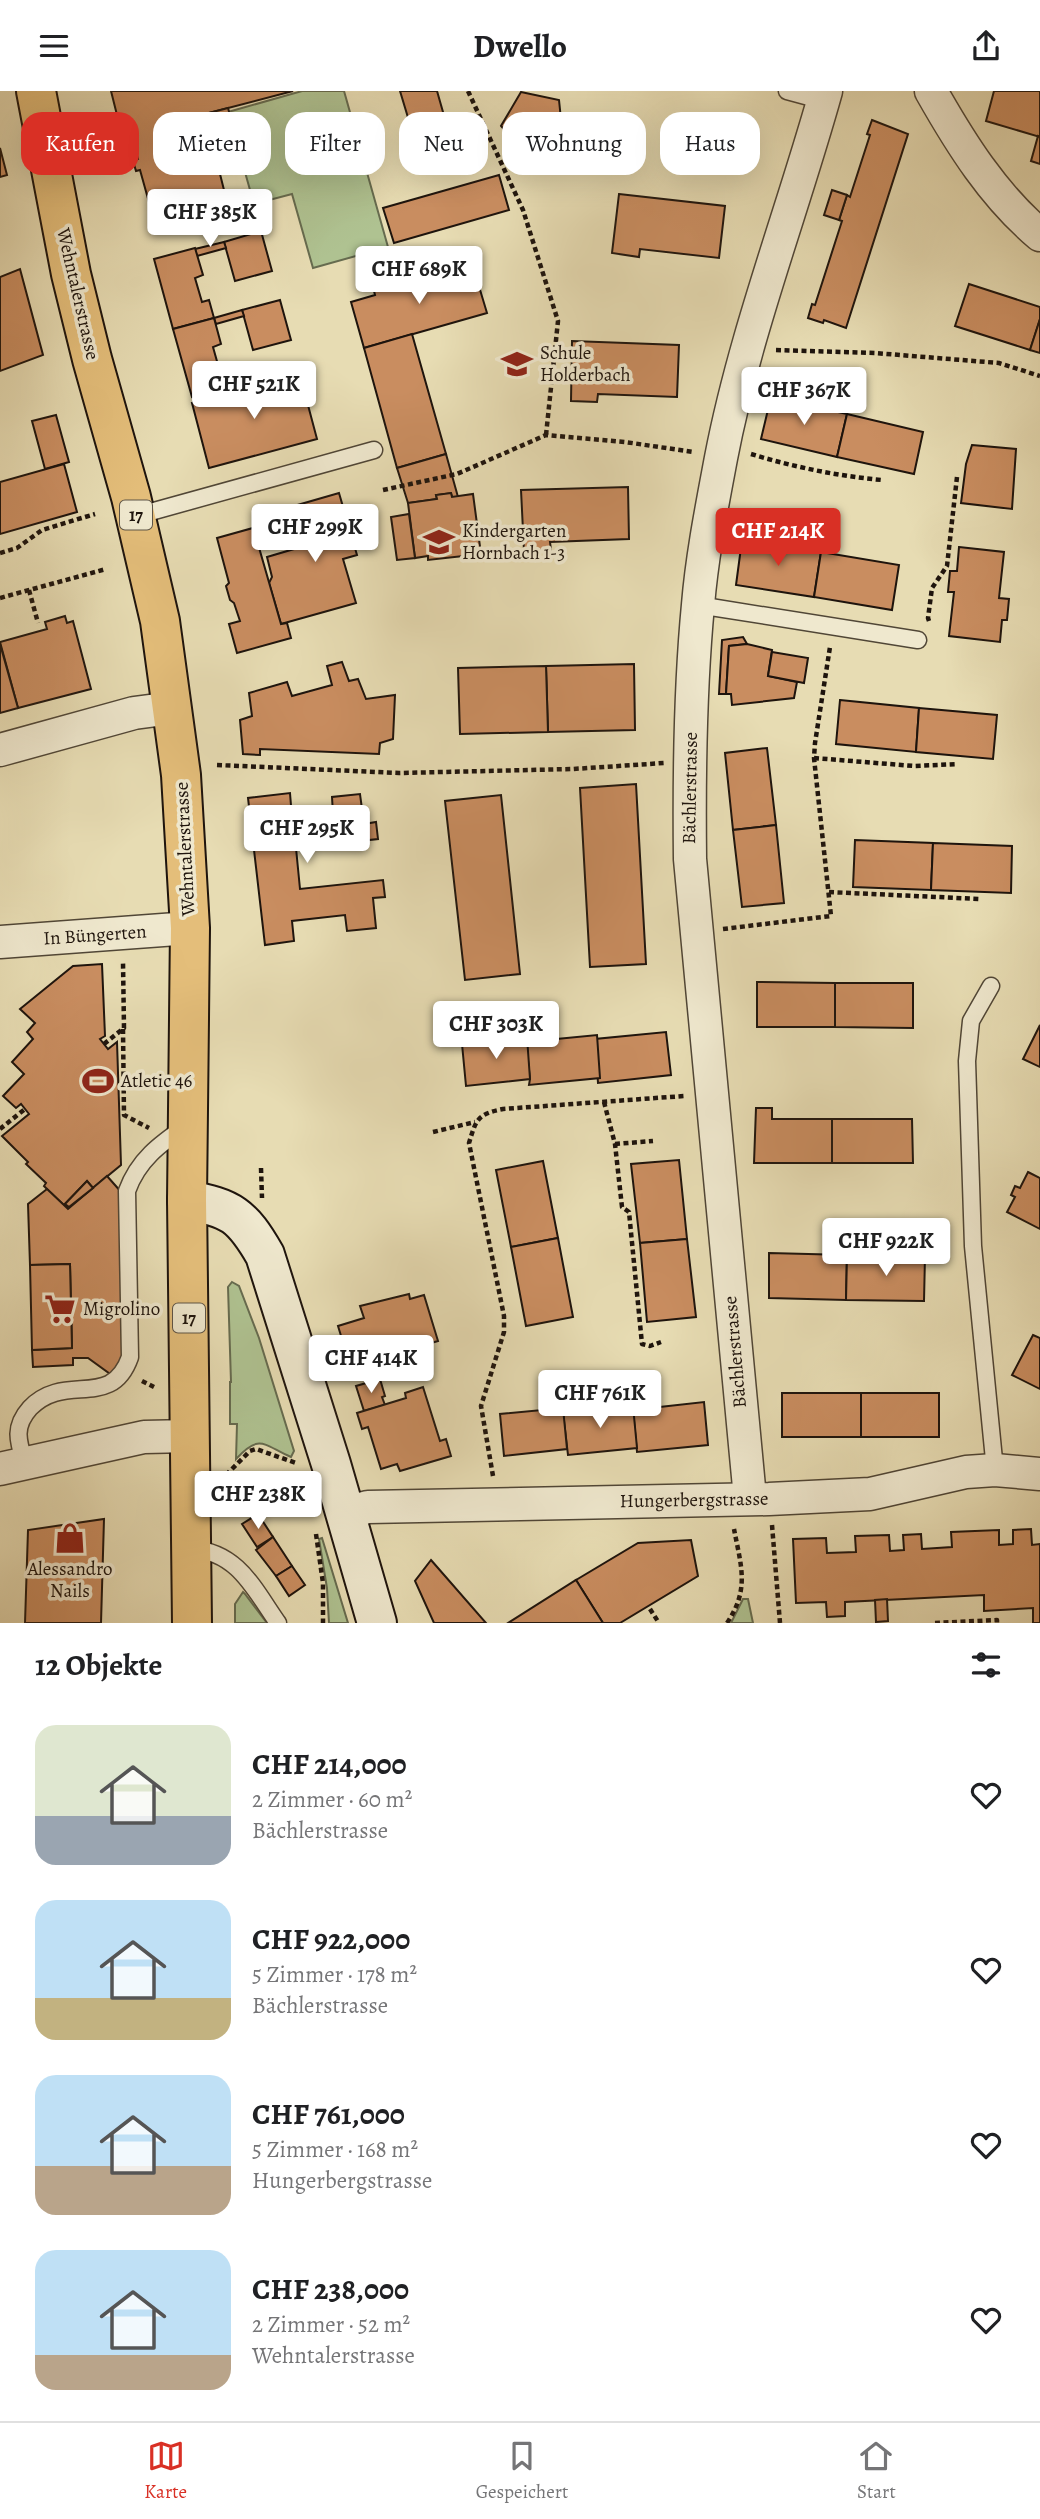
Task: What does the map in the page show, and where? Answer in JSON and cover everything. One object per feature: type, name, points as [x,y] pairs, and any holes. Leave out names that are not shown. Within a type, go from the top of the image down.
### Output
[{"type":"main road","name":"Wehntalerstrasse","points":[[36,91],[71,274],[136,516],[160,621],[182,788],[190,928],[171,1128],[187,1200],[192,1623]]},
{"type":"street","points":[[931,91],[972,160],[998,192],[1040,235]]},
{"type":"street","name":"Bächlerstrasse","points":[[750,1499],[690,859],[689,783],[698,605],[721,457],[746,352],[825,96]]},
{"type":"street","points":[[0,750],[134,713],[172,708]]},
{"type":"street","name":"In Büngerten","points":[[0,942],[190,928]]},
{"type":"street","points":[[187,1200],[218,1206],[234,1215],[252,1232],[265,1255],[332,1521],[377,1623]]},
{"type":"street","points":[[12,1467],[144,1437],[190,1436]]},
{"type":"street","name":"Hungerbergstrasse","points":[[332,1521],[368,1507],[870,1494],[966,1472],[995,1470],[1040,1474]]},
{"type":"lane","points":[[787,91],[825,96]]},
{"type":"lane","points":[[136,516],[374,450]]},
{"type":"lane","points":[[698,605],[918,640]]},
{"type":"lane","points":[[990,986],[971,1021],[967,1061],[973,1246],[995,1470]]},
{"type":"lane","points":[[12,1467],[17,1430],[23,1416],[37,1402],[56,1391],[105,1387],[121,1376],[126,1368],[130,1357],[127,1191],[136,1170],[171,1128]]},
{"type":"lane","points":[[192,1549],[222,1555],[239,1568],[278,1623]]},
{"type":"path","points":[[468,91],[523,210],[558,321],[545,435]]},
{"type":"path","points":[[770,351],[820,350],[999,363],[1040,376]]},
{"type":"path","points":[[383,490],[457,474],[545,435],[682,450]]},
{"type":"path","points":[[748,453],[844,477],[882,480]]},
{"type":"path","points":[[932,624],[928,618],[932,588],[947,566],[957,477]]},
{"type":"path","points":[[0,553],[17,548],[42,530],[95,514]]},
{"type":"path","points":[[0,598],[106,569]]},
{"type":"path","points":[[29,590],[38,623]]},
{"type":"path","points":[[725,929],[831,916],[814,743],[831,640]]},
{"type":"path","points":[[814,758],[914,766],[958,764]]},
{"type":"path","points":[[217,765],[399,773],[573,769],[668,763]]},
{"type":"path","points":[[829,892],[980,899]]},
{"type":"path","points":[[123,960],[124,1115],[171,1128]]},
{"type":"path","points":[[104,1044],[124,1028]]},
{"type":"path","points":[[433,1132],[476,1121],[487,1112],[503,1109],[691,1095]]},
{"type":"path","points":[[604,1102],[615,1144],[622,1207],[629,1212],[642,1344],[650,1346],[661,1342]]},
{"type":"path","points":[[0,1129],[25,1109]]},
{"type":"path","points":[[476,1121],[469,1143],[504,1316],[504,1332],[481,1406],[495,1487]]},
{"type":"path","points":[[615,1144],[653,1141]]},
{"type":"path","points":[[142,1381],[154,1387]]},
{"type":"path","points":[[226,1475],[250,1451],[256,1449],[301,1467]]},
{"type":"path","points":[[772,1520],[780,1623]]},
{"type":"path","points":[[323,1623],[323,1583],[315,1537],[332,1521]]},
{"type":"path","points":[[727,1623],[742,1592],[742,1571],[733,1526]]},
{"type":"path","points":[[650,1609],[659,1623]]},
{"type":"path","points":[[935,1623],[997,1620],[998,1623]]},
{"type":"green space","points":[[302,91],[344,91],[350,112],[285,112],[285,175],[368,175],[388,247],[313,268],[292,194],[254,204],[246,175],[271,175],[271,112],[228,112]]},
{"type":"green space","points":[[232,1282],[239,1286],[259,1338],[294,1451],[291,1457],[257,1444],[236,1459],[237,1424],[230,1424],[228,1287]]},
{"type":"green space","points":[[322,1538],[348,1623],[329,1623],[327,1588],[319,1539]]},
{"type":"green space","points":[[243,1592],[267,1623],[235,1623],[235,1604]]},
{"type":"green space","points":[[743,1599],[748,1599],[753,1623],[731,1623]]},
{"type":"building","points":[[111,91],[293,91],[213,112],[153,112],[153,175],[220,175],[225,194],[152,213],[139,170],[139,112],[116,112]]},
{"type":"building","points":[[400,91],[437,91],[443,112],[406,112]]},
{"type":"building","points":[[994,91],[1040,91],[1040,137],[986,121]]},
{"type":"building","points":[[521,92],[559,100],[560,112],[509,112]]},
{"type":"building","points":[[228,108],[229,112],[213,112]]},
{"type":"building","points":[[872,120],[908,134],[846,328],[824,320],[823,323],[808,318],[812,304],[815,305],[842,221],[839,220],[847,195],[850,197],[870,135],[867,134]]},
{"type":"building","points":[[1038,136],[1040,137],[1040,164],[1031,161]]},
{"type":"building","points":[[0,148],[7,175],[0,177]]},
{"type":"building","points":[[499,175],[509,210],[394,243],[383,208]]},
{"type":"building","points":[[832,190],[847,195],[839,220],[824,215]]},
{"type":"building","points":[[619,194],[725,206],[719,258],[640,249],[639,257],[612,253]]},
{"type":"building","points":[[261,231],[272,271],[235,281],[224,242]]},
{"type":"building","points":[[224,242],[226,248],[197,256],[195,249]]},
{"type":"building","points":[[195,248],[203,275],[195,278],[202,302],[209,300],[214,318],[173,329],[154,259]]},
{"type":"building","points":[[472,263],[487,313],[364,348],[351,302],[375,295],[374,291]]},
{"type":"building","points":[[20,269],[43,355],[0,371],[0,277]]},
{"type":"building","points":[[969,284],[1040,307],[1040,319],[1030,350],[955,326]]},
{"type":"building","points":[[280,300],[291,340],[253,350],[242,310]]},
{"type":"building","points":[[242,310],[244,316],[216,324],[214,318]]},
{"type":"building","points":[[214,318],[221,344],[213,347],[220,372],[228,369],[232,386],[192,397],[173,329]]},
{"type":"building","points":[[1040,319],[1040,353],[1030,350]]},
{"type":"building","points":[[412,334],[446,454],[397,468],[364,348]]},
{"type":"building","points":[[572,341],[679,345],[677,397],[598,394],[597,402],[571,401]]},
{"type":"building","points":[[300,375],[317,439],[209,468],[192,403]]},
{"type":"building","points":[[771,397],[847,414],[837,457],[761,439]]},
{"type":"building","points":[[847,414],[923,432],[914,474],[837,457]]},
{"type":"building","points":[[56,415],[69,462],[45,469],[32,421]]},
{"type":"building","points":[[972,445],[1016,449],[1012,509],[961,503],[966,464]]},
{"type":"building","points":[[446,454],[458,497],[452,497],[451,493],[436,495],[437,499],[408,503],[397,468]]},
{"type":"building","points":[[64,464],[77,512],[0,534],[0,482]]},
{"type":"building","points":[[628,487],[629,539],[550,542],[551,550],[524,551],[521,490]]},
{"type":"building","points":[[339,493],[357,555],[343,559],[356,603],[281,624],[269,583],[272,577],[267,557],[311,544],[304,521],[299,523],[294,506]]},
{"type":"building","points":[[451,493],[452,497],[473,494],[481,554],[428,560],[428,556],[415,558],[408,503],[437,499],[436,495]]},
{"type":"building","points":[[409,514],[415,558],[397,560],[391,517]]},
{"type":"building","points":[[260,526],[265,543],[258,544],[281,624],[287,623],[291,638],[237,653],[229,624],[240,621],[226,586],[229,583],[217,538]]},
{"type":"building","points":[[742,540],[821,552],[814,597],[736,585]]},
{"type":"building","points":[[959,547],[1004,552],[999,598],[1009,599],[1007,620],[1002,620],[1000,642],[949,636],[954,592],[948,592],[950,571],[957,571]]},
{"type":"building","points":[[821,552],[899,565],[892,610],[814,597]]},
{"type":"building","points":[[65,616],[67,623],[73,621],[91,689],[18,708],[0,642],[47,629],[45,622]]},
{"type":"building","points":[[743,637],[747,644],[729,646],[726,694],[719,694],[722,640]]},
{"type":"building","points":[[0,644],[18,708],[0,713]]},
{"type":"building","points":[[747,644],[772,650],[768,676],[797,682],[794,698],[732,705],[731,694],[726,694],[729,646]]},
{"type":"building","points":[[772,652],[808,658],[804,683],[768,676]]},
{"type":"building","points":[[342,662],[349,681],[358,679],[366,699],[395,695],[393,739],[380,743],[379,754],[260,749],[260,755],[243,754],[240,720],[252,716],[249,693],[287,682],[292,696],[332,685],[327,666]]},
{"type":"building","points":[[634,664],[635,730],[548,732],[546,666]]},
{"type":"building","points":[[546,666],[548,732],[460,734],[458,668]]},
{"type":"building","points":[[840,700],[919,708],[916,752],[836,744]]},
{"type":"building","points":[[919,708],[997,715],[993,759],[916,752]]},
{"type":"building","points":[[767,748],[776,825],[733,830],[725,753]]},
{"type":"building","points":[[636,784],[646,964],[590,967],[580,788]]},
{"type":"building","points":[[290,793],[292,818],[333,814],[332,797],[360,794],[364,824],[376,822],[378,839],[296,848],[300,889],[383,880],[385,897],[373,898],[376,928],[347,931],[345,915],[292,921],[294,941],[265,945],[248,798]]},
{"type":"building","points":[[501,795],[520,974],[465,980],[445,801]]},
{"type":"building","points":[[776,825],[784,903],[742,907],[733,830]]},
{"type":"building","points":[[855,840],[933,843],[931,890],[853,887]]},
{"type":"building","points":[[933,843],[1012,846],[1011,893],[931,890]]},
{"type":"building","points":[[102,964],[105,1036],[100,1039],[108,1049],[117,1042],[121,1165],[93,1188],[87,1181],[65,1204],[68,1209],[44,1186],[46,1183],[2,1136],[29,1114],[21,1104],[16,1108],[3,1096],[24,1074],[12,1062],[33,1039],[27,1032],[35,1023],[20,1009],[73,966]]},
{"type":"building","points":[[757,982],[835,983],[835,1027],[757,1027]]},
{"type":"building","points":[[835,983],[913,983],[913,1028],[835,1027]]},
{"type":"building","points":[[1040,1025],[1040,1067],[1023,1059]]},
{"type":"building","points":[[666,1032],[671,1075],[598,1083],[595,1039]]},
{"type":"building","points":[[597,1035],[600,1078],[529,1085],[526,1042]]},
{"type":"building","points":[[527,1037],[530,1079],[466,1086],[462,1044]]},
{"type":"building","points":[[756,1108],[772,1108],[772,1119],[832,1119],[832,1163],[754,1163]]},
{"type":"building","points":[[832,1119],[912,1119],[913,1163],[832,1163]]},
{"type":"building","points":[[679,1160],[687,1239],[640,1243],[631,1164]]},
{"type":"building","points":[[543,1161],[558,1238],[511,1247],[496,1170]]},
{"type":"building","points":[[1028,1172],[1040,1178],[1040,1229],[1007,1212],[1015,1197],[1011,1195],[1015,1186],[1020,1188]]},
{"type":"building","points":[[107,1176],[122,1193],[127,1356],[113,1376],[88,1358],[73,1358],[73,1365],[33,1367],[32,1350],[72,1348],[70,1264],[30,1265],[28,1204],[47,1189],[68,1209]]},
{"type":"building","points":[[87,1181],[93,1188],[69,1207],[65,1204]]},
{"type":"building","points":[[558,1238],[573,1317],[526,1326],[511,1247]]},
{"type":"building","points":[[687,1239],[696,1317],[647,1322],[640,1243]]},
{"type":"building","points":[[769,1253],[847,1255],[846,1300],[769,1298]]},
{"type":"building","points":[[847,1255],[925,1256],[924,1301],[846,1300]]},
{"type":"building","points":[[70,1264],[72,1348],[32,1350],[30,1265]]},
{"type":"building","points":[[409,1294],[410,1299],[424,1295],[438,1341],[344,1366],[339,1350],[345,1349],[338,1326],[364,1318],[360,1306]]},
{"type":"building","points":[[1033,1335],[1040,1338],[1040,1389],[1012,1375]]},
{"type":"building","points":[[380,1379],[385,1405],[364,1411],[356,1386]]},
{"type":"building","points":[[423,1387],[440,1441],[446,1439],[451,1456],[400,1471],[397,1464],[381,1469],[368,1427],[362,1429],[357,1413],[406,1398],[405,1393]]},
{"type":"building","points":[[782,1393],[861,1393],[861,1437],[782,1437]]},
{"type":"building","points":[[861,1393],[939,1393],[939,1437],[861,1437]]},
{"type":"building","points":[[704,1402],[708,1445],[637,1452],[633,1410]]},
{"type":"building","points":[[633,1406],[637,1448],[568,1455],[563,1412]]},
{"type":"building","points":[[563,1408],[567,1449],[504,1456],[500,1414]]},
{"type":"building","points":[[258,1514],[273,1537],[257,1547],[242,1524]]},
{"type":"building","points":[[104,1519],[101,1623],[25,1623],[28,1530]]},
{"type":"building","points":[[1031,1529],[1032,1545],[1040,1544],[1040,1623],[1033,1623],[1033,1608],[984,1611],[984,1595],[845,1602],[845,1616],[827,1617],[826,1602],[796,1603],[793,1539],[826,1538],[827,1553],[856,1552],[855,1536],[889,1535],[890,1551],[904,1550],[903,1535],[921,1534],[922,1549],[952,1547],[951,1532],[999,1530],[999,1545],[1013,1544],[1013,1530]]},
{"type":"building","points":[[273,1537],[292,1566],[276,1576],[256,1550]]},
{"type":"building","points":[[691,1540],[698,1576],[620,1623],[603,1623],[576,1580],[638,1543]]},
{"type":"building","points":[[431,1560],[486,1623],[434,1623],[415,1581]]},
{"type":"building","points":[[292,1566],[305,1585],[289,1596],[276,1576]]},
{"type":"building","points":[[576,1580],[603,1623],[508,1623]]},
{"type":"building","points":[[887,1599],[888,1621],[876,1622],[875,1600]]},
{"type":"place","name":"Schule Holderbach","points":[[517,364]]},
{"type":"place","name":"Kindergarten Hornbach 1-3","points":[[439,542]]},
{"type":"place","name":"Atletic 46","points":[[98,1081]]},
{"type":"place","name":"Migrolino","points":[[60,1309]]},
{"type":"place","name":"Alessandro Nails","points":[[70,1538]]}]
